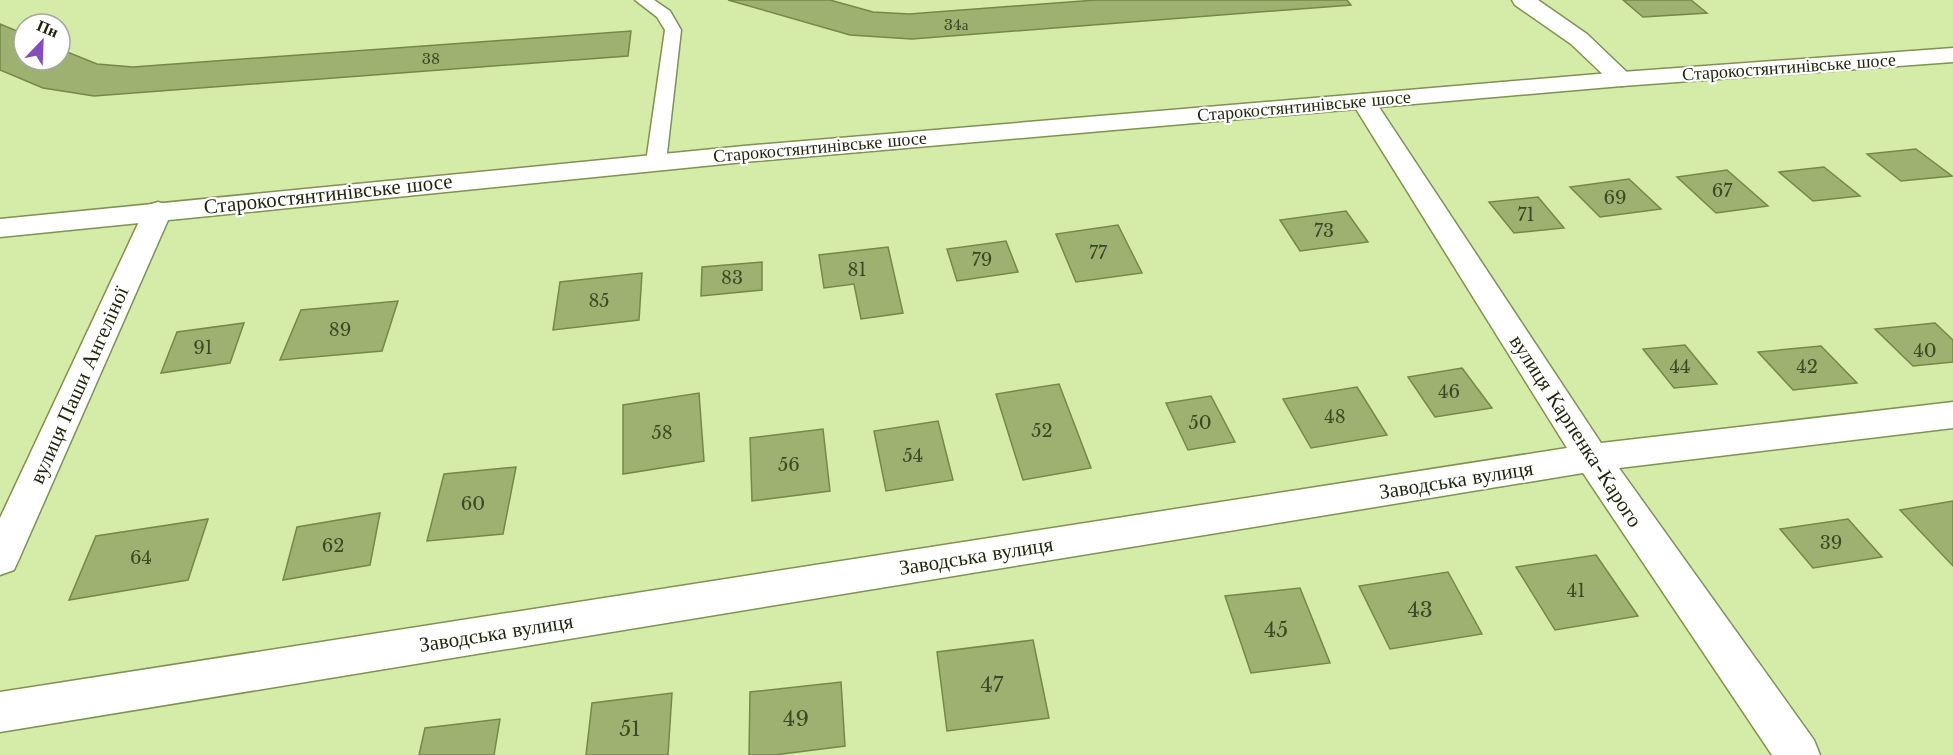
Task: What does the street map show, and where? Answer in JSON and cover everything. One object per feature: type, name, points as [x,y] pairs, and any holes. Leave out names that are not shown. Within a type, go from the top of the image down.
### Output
[{"type":"street","points":[[1523,0],[1579,39],[1622,79]]},
{"type":"street","name":"Старокостянтинівське шосе","points":[[0,228],[656,162],[1622,79],[1953,55]]},
{"type":"street","name":"вулиця Карпенка-Карого","points":[[1364,101],[1592,458],[1798,755]]},
{"type":"street","name":"вулиця Паши Ангеліної","points":[[0,559],[158,211]]},
{"type":"street","name":"Заводська вулиця","points":[[0,712],[1592,458],[1953,414]]},
{"type":"lane","points":[[644,0],[664,14],[673,30],[656,162]]},
{"type":"building","points":[[728,0],[830,0],[873,12],[909,14],[1096,0],[1347,0],[1351,5],[912,39],[850,35]]},
{"type":"building","points":[[1623,0],[1691,0],[1707,13],[1643,17]]},
{"type":"building","points":[[0,24],[12,29],[12,72],[72,72],[72,54],[97,64],[133,67],[631,31],[628,56],[94,96],[43,88],[0,70]]},
{"type":"building","points":[[1916,149],[1952,176],[1901,181],[1867,154]]},
{"type":"building","points":[[1824,167],[1860,196],[1813,201],[1779,172]]},
{"type":"building","points":[[1727,170],[1768,206],[1716,213],[1677,177]]},
{"type":"building","points":[[1629,179],[1661,209],[1600,217],[1570,187]]},
{"type":"building","points":[[1538,197],[1564,228],[1514,233],[1489,202]]},
{"type":"building","points":[[1346,211],[1368,242],[1300,251],[1280,220]]},
{"type":"building","points":[[1118,225],[1142,273],[1076,282],[1056,234]]},
{"type":"building","points":[[1006,241],[1018,272],[957,281],[947,249]]},
{"type":"building","points":[[888,247],[903,313],[861,319],[854,284],[824,288],[819,255]]},
{"type":"building","points":[[762,262],[762,290],[701,296],[702,267]]},
{"type":"building","points":[[642,273],[639,320],[553,330],[560,282]]},
{"type":"building","points":[[398,301],[382,351],[280,360],[301,310]]},
{"type":"building","points":[[244,323],[230,363],[161,373],[177,332]]},
{"type":"building","points":[[1935,323],[1953,340],[1953,362],[1913,366],[1875,329]]},
{"type":"building","points":[[1685,345],[1717,384],[1674,388],[1643,349]]},
{"type":"building","points":[[1821,346],[1857,383],[1793,390],[1758,352]]},
{"type":"building","points":[[1462,368],[1492,408],[1435,417],[1408,377]]},
{"type":"building","points":[[1059,384],[1091,468],[1023,480],[996,394]]},
{"type":"building","points":[[1357,387],[1387,435],[1311,448],[1283,399]]},
{"type":"building","points":[[699,393],[704,461],[623,474],[623,405]]},
{"type":"building","points":[[1211,396],[1235,442],[1188,450],[1166,403]]},
{"type":"building","points":[[938,421],[953,480],[886,491],[874,431]]},
{"type":"building","points":[[823,429],[830,491],[752,501],[750,438]]},
{"type":"building","points":[[516,467],[503,534],[427,541],[444,474]]},
{"type":"building","points":[[1953,501],[1953,566],[1900,510]]},
{"type":"building","points":[[380,513],[370,565],[283,580],[297,527]]},
{"type":"building","points":[[208,519],[188,580],[69,600],[96,536]]},
{"type":"building","points":[[1848,519],[1882,557],[1813,568],[1780,529]]},
{"type":"building","points":[[1596,555],[1638,616],[1555,630],[1516,567]]},
{"type":"building","points":[[1448,572],[1482,634],[1390,649],[1359,586]]},
{"type":"building","points":[[1300,588],[1330,663],[1251,673],[1225,596]]},
{"type":"building","points":[[1033,640],[1049,718],[947,731],[937,652]]},
{"type":"building","points":[[841,682],[845,746],[774,755],[749,755],[750,692]]},
{"type":"building","points":[[672,693],[668,755],[586,755],[592,703]]},
{"type":"building","points":[[500,719],[494,755],[419,755],[425,728]]}]
